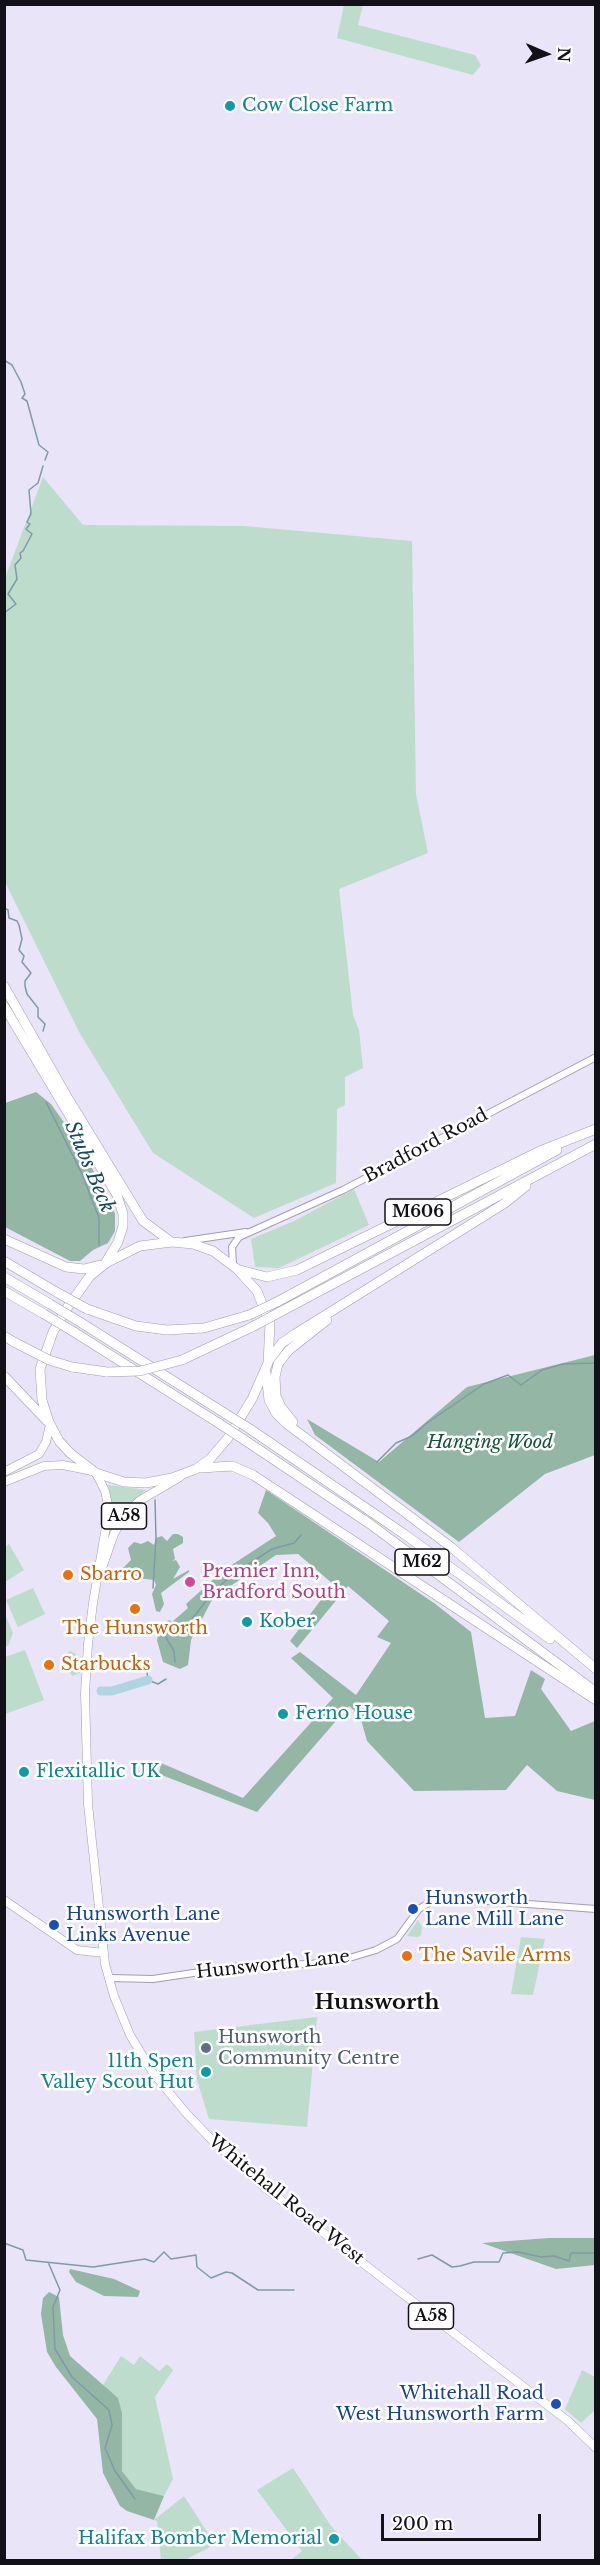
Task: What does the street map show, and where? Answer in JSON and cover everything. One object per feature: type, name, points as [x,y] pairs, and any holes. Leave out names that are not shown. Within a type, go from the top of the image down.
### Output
[{"type":"highway","points":[[4,986],[50,1069],[143,1221],[153,1230],[174,1242]]},
{"type":"highway","points":[[4,1006],[117,1195],[123,1214],[123,1226],[118,1242],[105,1263],[78,1291],[47,1344],[40,1369],[40,1387],[49,1423]]},
{"type":"highway","name":"M606","points":[[235,1268],[267,1277],[297,1270],[540,1151],[596,1129]]},
{"type":"highway","name":"M606","points":[[4,1336],[49,1360],[72,1367],[106,1372],[140,1371],[182,1360],[252,1326],[279,1307],[596,1129]]},
{"type":"highway","name":"M606","points":[[4,1261],[87,1309],[136,1326],[167,1330],[204,1328],[279,1307],[596,1144]]},
{"type":"highway","name":"M606","points":[[267,1367],[278,1348],[289,1338],[505,1203],[548,1169]]},
{"type":"highway","points":[[4,1239],[66,1267],[84,1269],[105,1263],[140,1246],[174,1242],[207,1248],[235,1268],[257,1291],[267,1312],[271,1337],[267,1367],[268,1394],[276,1413],[287,1424],[451,1547],[596,1670]]},
{"type":"highway","name":"M62","points":[[4,1277],[226,1414],[404,1534],[596,1670]]},
{"type":"highway","name":"M62","points":[[4,1291],[220,1424],[370,1524],[596,1692]]},
{"type":"highway","points":[[322,1450],[281,1407],[275,1390],[276,1370],[281,1359],[289,1350],[360,1295]]},
{"type":"highway","points":[[4,1376],[49,1423],[64,1447],[95,1472],[115,1480],[139,1483],[161,1481],[184,1474],[196,1469],[214,1455],[252,1400],[267,1367]]},
{"type":"highway","points":[[196,1469],[225,1466],[238,1468],[253,1475],[596,1700]]},
{"type":"main road","points":[[4,1472],[30,1461],[39,1454],[46,1442],[49,1423]]},
{"type":"main road","points":[[4,1482],[44,1466],[70,1466],[95,1472]]},
{"type":"main road","name":"Whitehall Road West","points":[[95,1472],[105,1491],[109,1509],[96,1585],[85,1694],[88,1804],[104,1953],[109,1978],[130,2035],[153,2073],[207,2135],[264,2187],[568,2421],[596,2448]]},
{"type":"main road","name":"Whitehall Road West","points":[[96,1585],[114,1534],[124,1516],[139,1501],[184,1474]]},
{"type":"main road","points":[[4,1900],[77,1950],[104,1953]]},
{"type":"street","name":"Bradford Road","points":[[235,1268],[231,1252],[239,1237],[343,1190],[596,1057]]},
{"type":"street","name":"Bradford Road","points":[[174,1242],[254,1230]]},
{"type":"street","name":"Hunsworth Lane","points":[[109,1978],[153,1979],[247,1965],[311,1964],[346,1959],[376,1950],[397,1939],[419,1909],[432,1901],[460,1899],[596,1908]]},
{"type":"green space","points":[[344,5],[363,5],[358,25],[475,55],[481,65],[473,75],[337,38]]},
{"type":"green space","points":[[43,477],[83,525],[244,526],[412,541],[416,794],[428,853],[339,889],[353,1015],[359,1030],[363,1068],[345,1077],[345,1105],[337,1109],[336,1183],[254,1218],[153,1153],[79,1032],[5,882],[5,578]]},
{"type":"green space","points":[[36,1092],[51,1104],[75,1138],[115,1214],[115,1231],[108,1243],[93,1250],[80,1261],[70,1261],[5,1227],[5,1103]]},
{"type":"green space","points":[[354,1189],[369,1225],[279,1268],[255,1267],[251,1239],[294,1221]]},
{"type":"green space","name":"Hanging Wood","points":[[595,1355],[595,1455],[545,1474],[459,1542],[315,1435],[307,1419],[379,1462],[467,1387]]},
{"type":"green space","points":[[108,1485],[146,1490],[120,1513],[112,1525],[113,1506]]},
{"type":"green space","points":[[266,1490],[434,1603],[471,1632],[485,1718],[515,1716],[531,1670],[545,1679],[541,1689],[571,1731],[595,1721],[595,1800],[557,1791],[527,1765],[506,1790],[414,1791],[367,1741],[360,1716],[349,1706],[257,1812],[159,1774],[161,1763],[243,1798],[333,1698],[291,1658],[300,1652],[356,1695],[391,1643],[377,1637],[389,1621],[348,1586],[297,1648],[290,1641],[333,1584],[298,1554],[276,1555],[213,1598],[191,1640],[188,1665],[180,1669],[163,1662],[157,1640],[160,1626],[169,1620],[172,1622],[188,1608],[186,1604],[224,1570],[276,1536],[258,1513]]},
{"type":"green space","points":[[173,1534],[183,1537],[183,1543],[173,1549],[175,1559],[172,1561],[176,1560],[180,1567],[173,1579],[189,1570],[189,1572],[161,1593],[164,1604],[160,1612],[156,1611],[152,1594],[156,1585],[154,1580],[137,1578],[123,1568],[131,1560],[128,1548],[134,1542],[141,1544],[148,1541],[154,1545],[156,1538],[162,1536],[167,1541]]},
{"type":"green space","points":[[9,1544],[24,1570],[5,1582],[5,1547]]},
{"type":"green space","points":[[33,1588],[45,1614],[18,1627],[6,1600]]},
{"type":"green space","points":[[5,1614],[13,1633],[8,1646],[5,1647]]},
{"type":"green space","points":[[25,1650],[44,1700],[5,1714],[5,1657]]},
{"type":"green space","points":[[70,1651],[76,1654],[81,1665],[80,1673],[72,1676],[70,1672],[73,1670],[67,1654]]},
{"type":"green space","points":[[418,1920],[422,1927],[421,1935],[407,1936]]},
{"type":"green space","points":[[521,1937],[545,1939],[533,1995],[511,1994]]},
{"type":"green space","points":[[317,2017],[307,2127],[209,2119],[197,2080],[194,2032]]},
{"type":"green space","points":[[549,2238],[595,2238],[595,2265],[556,2269],[482,2243]]},
{"type":"green space","points":[[70,2269],[114,2279],[140,2291],[138,2297],[104,2296],[76,2282],[69,2272]]},
{"type":"green space","points":[[49,2292],[59,2297],[63,2335],[70,2356],[118,2398],[122,2413],[122,2471],[136,2489],[164,2496],[154,2520],[127,2511],[120,2506],[103,2473],[97,2419],[47,2352],[41,2314],[43,2298]]},
{"type":"green space","points":[[121,2356],[134,2365],[140,2356],[159,2371],[167,2364],[173,2370],[155,2397],[173,2479],[164,2496],[136,2489],[122,2471],[122,2413],[103,2385]]},
{"type":"green space","points":[[582,2370],[595,2377],[596,2409],[581,2423],[565,2409]]},
{"type":"green space","points":[[293,2468],[331,2526],[362,2560],[291,2560],[302,2551],[257,2490]]},
{"type":"green space","points":[[184,2496],[211,2538],[206,2541],[210,2547],[185,2560],[161,2560],[157,2521],[154,2520]]},
{"type":"waterway","name":"Stubs Beck","points":[[4,360],[12,365],[21,382],[25,394],[22,398],[27,401],[39,445],[48,452],[45,460]]},
{"type":"waterway","name":"Stubs Beck","points":[[4,613],[16,604],[8,594],[17,579],[15,565],[21,558],[20,553],[32,534],[26,529],[30,524],[27,522],[31,514],[29,490],[38,483],[43,466]]},
{"type":"waterway","name":"Stubs Beck","points":[[4,908],[8,910],[9,918],[17,921],[19,925],[22,939],[19,950],[24,956],[22,962],[31,973],[25,981],[25,986],[27,994],[38,1008],[38,1017],[45,1024],[43,1031]]},
{"type":"waterway","name":"Stubs Beck","points":[[46,1102],[82,1174],[99,1218],[99,1245]]},
{"type":"waterway","points":[[377,1462],[396,1443],[412,1436],[484,1384],[508,1375],[521,1385],[542,1370],[563,1364],[596,1363]]},
{"type":"waterway","name":"Stubs Beck","points":[[153,1588],[156,1538],[155,1500]]},
{"type":"waterway","points":[[175,1662],[174,1651],[165,1636],[168,1630],[186,1627],[212,1593],[233,1574],[272,1549],[294,1543],[301,1535]]},
{"type":"waterway","points":[[147,1672],[148,1680],[158,1684],[166,1679]]},
{"type":"waterway","points":[[101,1691],[112,1691],[148,1680]]},
{"type":"waterway","points":[[4,2243],[23,2250],[26,2260],[93,2267],[145,2259],[154,2262],[164,2252],[171,2259],[196,2255],[197,2267],[211,2278],[226,2272],[232,2273],[258,2290],[294,2290]]},
{"type":"waterway","points":[[418,2259],[432,2255],[452,2267],[474,2262],[499,2262],[503,2253],[518,2252],[541,2257],[554,2256],[569,2261],[571,2253],[596,2253]]},
{"type":"waterway","points":[[48,2262],[60,2290],[53,2307],[55,2349],[72,2377],[109,2410],[112,2425],[105,2448],[115,2471],[135,2499]]},
{"type":"place","name":"Cow Close Farm","points":[[230,106]]},
{"type":"place","name":"Sbarro","points":[[68,1575]]},
{"type":"place","name":"Premier Inn, Bradford South","points":[[190,1582]]},
{"type":"place","name":"The Hunsworth","points":[[135,1609]]},
{"type":"place","name":"Kober","points":[[247,1622]]},
{"type":"place","name":"Starbucks","points":[[49,1665]]},
{"type":"place","name":"Ferno House","points":[[283,1714]]},
{"type":"place","name":"Flexitallic UK","points":[[24,1772]]},
{"type":"place","name":"Hunsworth Lane Mill Lane","points":[[413,1909]]},
{"type":"place","name":"Hunsworth Lane Links Avenue","points":[[54,1925]]},
{"type":"place","name":"The Savile Arms","points":[[407,1956]]},
{"type":"place","name":"Hunsworth Community Centre","points":[[206,2048]]},
{"type":"place","name":"11th Spen Valley Scout Hut","points":[[206,2072]]},
{"type":"place","name":"Whitehall Road West Hunsworth Farm","points":[[556,2404]]},
{"type":"place","name":"Halifax Bomber Memorial","points":[[334,2539]]},
{"type":"district","name":"Hunsworth","points":[[377,2003]]}]
